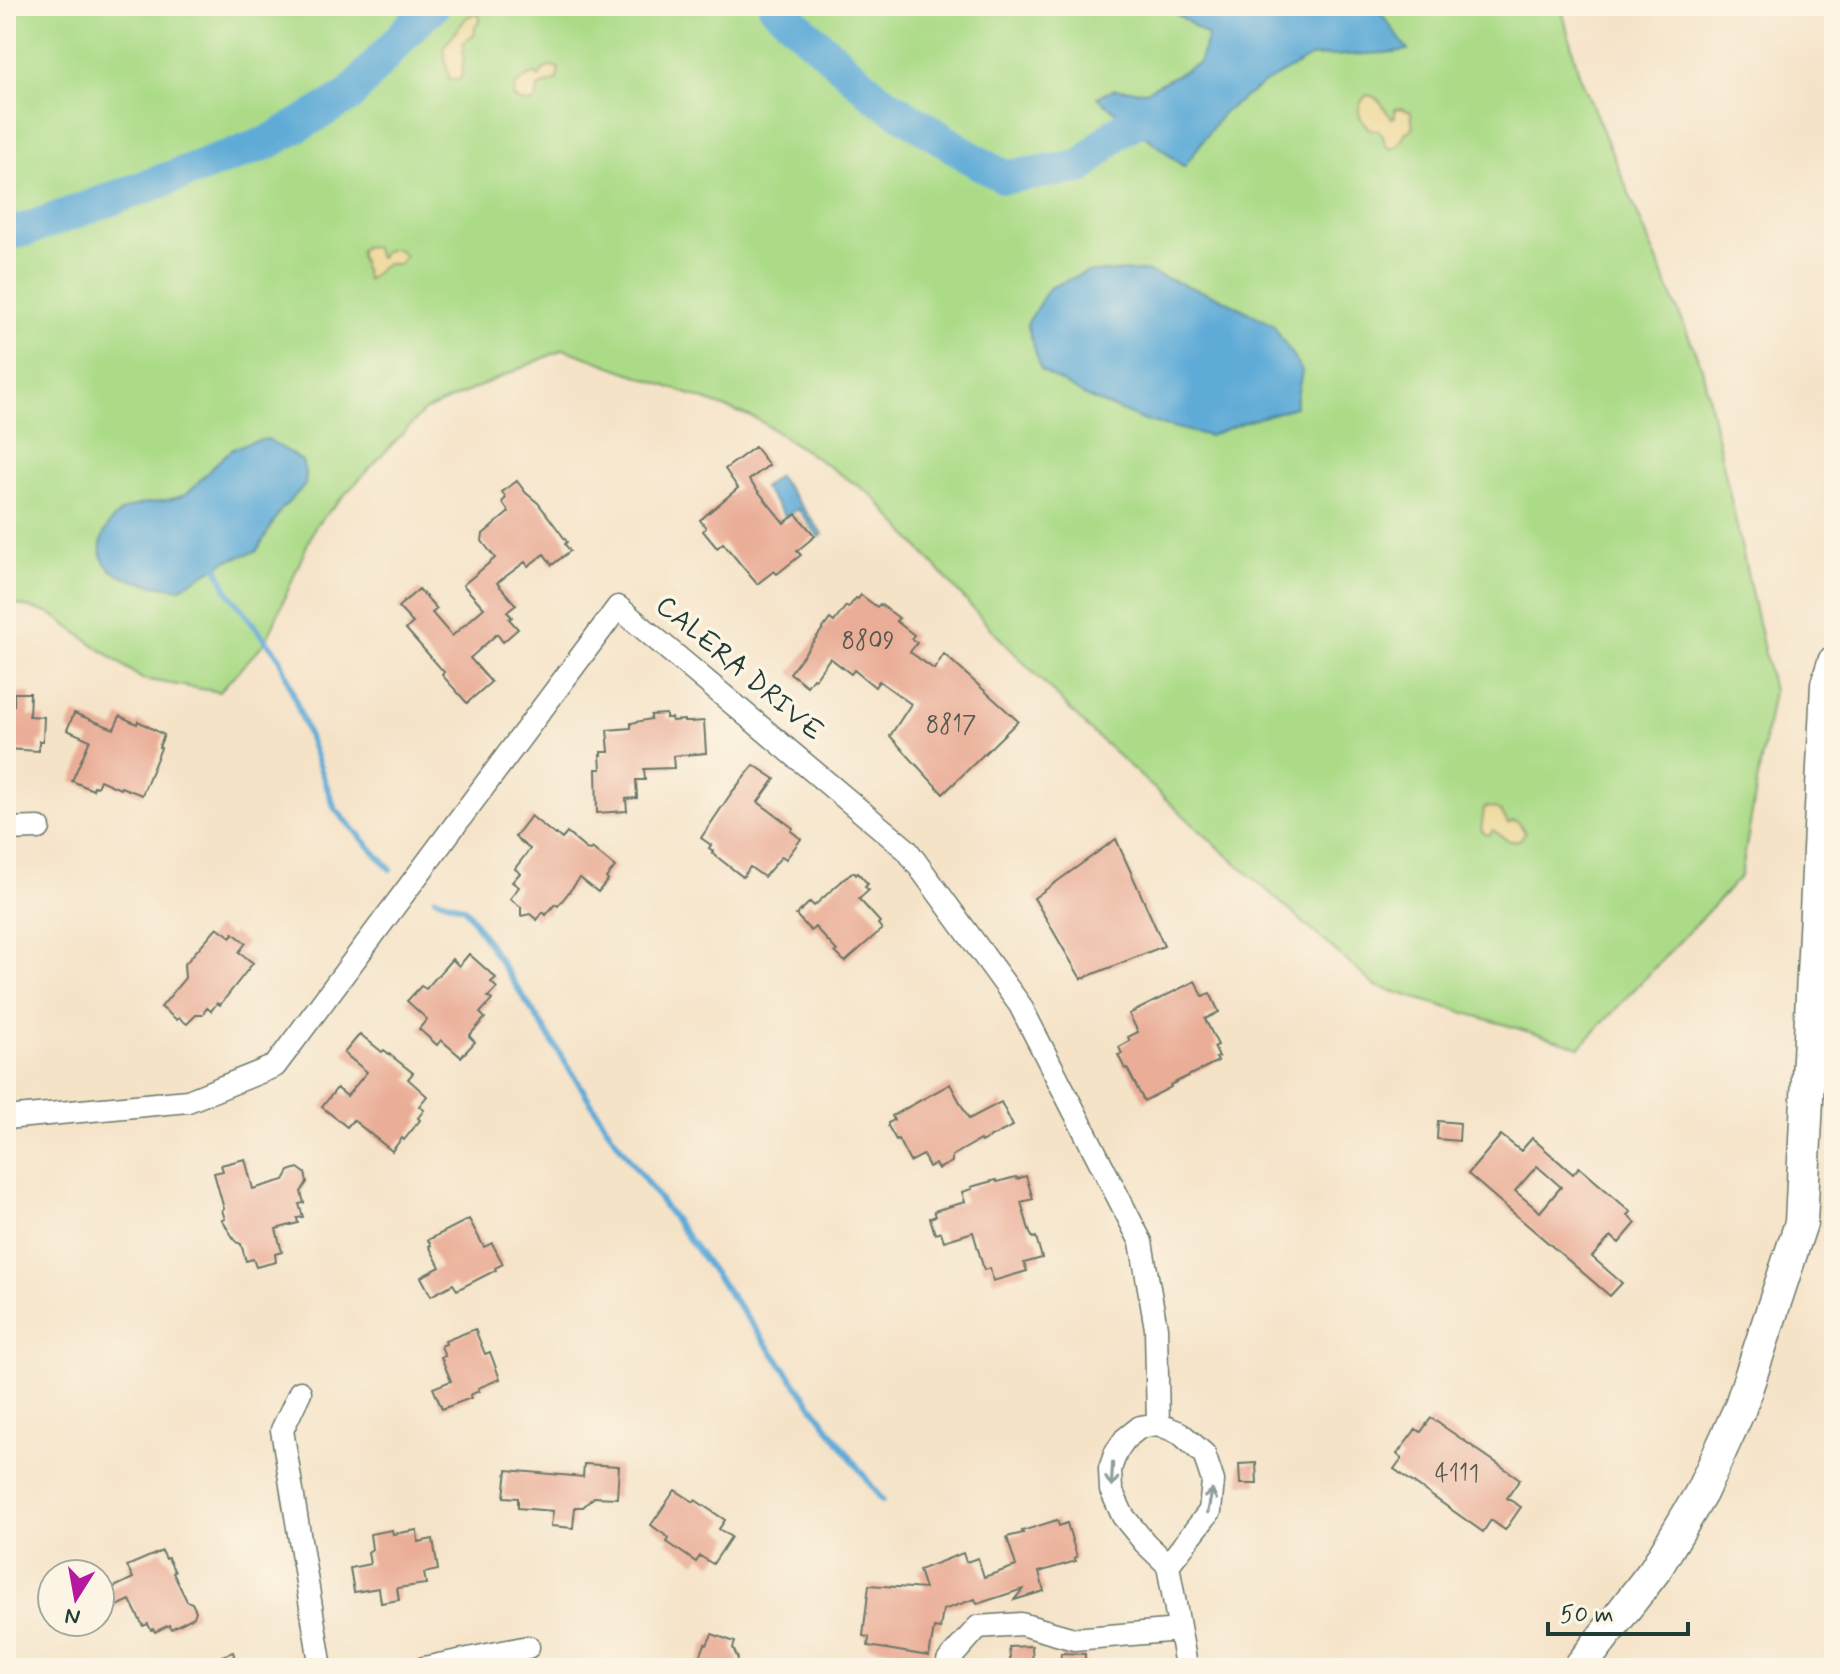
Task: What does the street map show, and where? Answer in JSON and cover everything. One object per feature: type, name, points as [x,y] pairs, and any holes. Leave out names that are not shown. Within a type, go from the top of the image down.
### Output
[{"type":"street","name":"CALERA DRIVE","points":[[6,1118],[188,1101],[275,1066],[618,607],[907,850],[1020,1005],[1141,1242],[1156,1328],[1158,1424]]},
{"type":"street","points":[[1579,1668],[1655,1570],[1701,1493],[1740,1408],[1801,1223],[1827,684],[1834,662]]},
{"type":"street","points":[[6,829],[39,828]]},
{"type":"street","points":[[300,1392],[282,1430],[321,1668]]},
{"type":"street","points":[[1168,1565],[1210,1511],[1213,1481],[1204,1454],[1180,1433],[1158,1424],[1140,1427],[1125,1439],[1110,1469],[1111,1490],[1123,1516],[1168,1565],[1187,1665]]},
{"type":"street","points":[[949,1668],[948,1661],[978,1627],[1021,1624],[1074,1639],[1179,1630]]},
{"type":"street","points":[[424,1668],[528,1647]]},
{"type":"green space","points":[[6,6],[1561,6],[1579,74],[1702,368],[1773,691],[1741,876],[1580,1047],[1375,986],[1089,729],[991,629],[872,495],[757,419],[564,349],[424,411],[315,526],[267,640],[219,692],[142,679],[51,614],[6,601]]},
{"type":"sand","points":[[476,14],[480,20],[474,36],[463,44],[461,78],[449,79],[443,48],[467,17]]},
{"type":"sand","points":[[550,66],[559,68],[557,80],[538,88],[537,98],[531,103],[520,102],[513,97],[516,85],[528,76],[536,74],[539,77]]},
{"type":"sand","points":[[1367,95],[1380,101],[1392,118],[1395,117],[1395,109],[1411,112],[1413,128],[1393,148],[1386,146],[1382,134],[1371,130],[1361,118],[1360,104]]},
{"type":"sand","points":[[365,246],[375,248],[380,257],[392,249],[405,256],[399,264],[383,266],[367,280],[360,256],[360,250]]},
{"type":"sand","points":[[1486,807],[1498,809],[1508,823],[1518,822],[1525,832],[1521,839],[1509,841],[1493,830],[1486,835],[1481,830]]},
{"type":"water","points":[[1169,6],[1376,6],[1408,50],[1311,57],[1265,83],[1223,113],[1184,167],[1097,97],[1115,89],[1146,91],[1199,63],[1208,36]]},
{"type":"water","points":[[1145,271],[1221,298],[1273,325],[1302,371],[1295,407],[1209,436],[1140,419],[1087,397],[1041,370],[1027,324],[1049,288],[1087,272]]},
{"type":"water","points":[[268,439],[302,461],[306,475],[305,485],[280,511],[257,551],[226,561],[179,589],[126,578],[106,564],[101,553],[102,539],[110,523],[120,513],[131,507],[184,495],[230,451]]},
{"type":"water","points":[[778,476],[823,534],[819,537],[798,509],[786,517],[763,488]]},
{"type":"building","points":[[755,447],[769,465],[749,480],[784,523],[796,514],[815,536],[797,551],[801,555],[777,574],[774,571],[757,584],[723,543],[717,548],[703,531],[706,528],[700,520],[738,488],[725,469]]},
{"type":"building","points":[[517,481],[538,503],[567,542],[565,544],[570,551],[552,565],[544,554],[528,566],[525,562],[497,583],[516,605],[507,612],[518,629],[503,642],[497,634],[470,658],[491,682],[467,703],[406,629],[413,623],[398,607],[419,589],[437,609],[432,613],[452,636],[484,608],[463,585],[495,558],[482,541],[483,534],[509,512],[502,502],[506,498],[502,492]]},
{"type":"building","points":[[861,595],[899,618],[896,621],[914,635],[911,639],[917,643],[910,652],[934,669],[944,654],[1018,721],[943,794],[890,736],[911,704],[879,681],[875,687],[854,670],[851,674],[830,658],[807,686],[790,673],[830,619],[834,622],[846,606],[848,608]]},
{"type":"building","points":[[14,693],[30,693],[29,716],[44,717],[43,741],[39,741],[39,751],[6,749],[6,705],[14,705]]},
{"type":"building","points":[[74,713],[114,729],[120,716],[137,724],[138,721],[164,735],[142,795],[100,780],[93,790],[72,781],[90,740],[67,730]]},
{"type":"building","points":[[666,714],[666,718],[672,721],[704,721],[706,753],[673,756],[674,768],[644,769],[645,780],[636,780],[637,798],[626,799],[627,811],[597,813],[596,769],[601,769],[601,752],[609,752],[607,730],[631,728],[631,723],[651,719],[651,715]]},
{"type":"building","points":[[754,765],[775,779],[758,802],[793,828],[791,831],[801,839],[786,859],[782,856],[764,877],[750,867],[743,877],[712,853],[711,845],[701,838]]},
{"type":"building","points":[[531,816],[562,839],[567,833],[586,849],[592,848],[615,867],[598,892],[580,878],[558,906],[555,904],[546,915],[543,912],[537,920],[530,914],[521,916],[521,907],[510,899],[519,887],[512,882],[520,873],[515,869],[530,849],[515,837]]},
{"type":"building","points":[[1116,839],[1164,946],[1081,979],[1034,898]]},
{"type":"building","points":[[854,872],[868,884],[865,887],[869,890],[859,899],[880,922],[878,924],[882,929],[845,962],[815,927],[811,931],[796,915],[810,902],[814,906]]},
{"type":"building","points":[[217,927],[231,937],[233,933],[246,943],[239,952],[253,963],[220,1005],[217,1003],[211,1011],[207,1008],[187,1024],[161,1007],[185,978],[184,965]]},
{"type":"building","points":[[469,954],[496,978],[491,982],[497,988],[488,997],[492,1000],[480,1013],[485,1018],[469,1036],[475,1042],[461,1057],[441,1040],[437,1045],[419,1029],[427,1019],[407,1001],[421,986],[426,989],[452,959],[459,966]]},
{"type":"building","points":[[1195,981],[1203,996],[1210,993],[1219,1012],[1205,1019],[1218,1045],[1214,1047],[1218,1061],[1144,1101],[1118,1055],[1122,1054],[1119,1047],[1138,1032],[1129,1014]]},
{"type":"building","points":[[360,1034],[413,1073],[408,1079],[427,1096],[419,1106],[424,1110],[418,1118],[420,1120],[392,1151],[353,1120],[347,1127],[322,1107],[337,1088],[347,1096],[367,1072],[344,1053]]},
{"type":"building","points":[[950,1084],[969,1119],[1001,1102],[1013,1126],[952,1156],[952,1162],[938,1169],[935,1164],[929,1167],[923,1155],[910,1162],[888,1123],[894,1120],[892,1116]]},
{"type":"building","points":[[1438,1121],[1460,1123],[1459,1141],[1437,1139]]},
{"type":"building","points":[[1501,1135],[1521,1151],[1532,1138],[1573,1174],[1579,1167],[1631,1212],[1628,1215],[1636,1223],[1619,1243],[1611,1236],[1592,1257],[1622,1283],[1610,1296],[1468,1174]],"holes":[[[1537,1166],[1561,1187],[1540,1212],[1515,1191]]]},
{"type":"building","points":[[245,1159],[253,1189],[284,1180],[289,1171],[298,1168],[305,1173],[307,1182],[301,1192],[304,1203],[299,1204],[303,1217],[297,1218],[298,1223],[276,1229],[282,1252],[275,1254],[276,1262],[256,1267],[253,1259],[246,1261],[241,1244],[236,1242],[222,1220],[225,1219],[224,1209],[214,1173],[223,1171],[221,1165]]},
{"type":"building","points":[[1026,1176],[1033,1199],[1021,1202],[1030,1233],[1033,1238],[1036,1237],[1042,1258],[1024,1263],[1027,1271],[993,1281],[990,1268],[984,1270],[973,1232],[944,1241],[941,1232],[935,1234],[930,1218],[936,1216],[934,1211],[965,1202],[962,1192],[971,1187]]},
{"type":"building","points":[[469,1219],[484,1247],[492,1243],[503,1264],[457,1290],[453,1284],[431,1296],[421,1277],[440,1267],[428,1240]]},
{"type":"building","points":[[475,1329],[485,1354],[490,1352],[500,1379],[478,1388],[479,1391],[470,1395],[471,1398],[442,1409],[433,1388],[451,1381],[441,1357],[445,1356],[441,1346],[446,1344],[445,1341]]},
{"type":"building","points":[[1431,1418],[1520,1479],[1507,1498],[1521,1507],[1505,1530],[1491,1520],[1483,1532],[1394,1469],[1402,1458],[1397,1454],[1416,1429],[1421,1432]]},
{"type":"building","points":[[1256,1463],[1257,1484],[1240,1484],[1239,1464]]},
{"type":"building","points":[[584,1464],[619,1466],[617,1498],[594,1497],[583,1507],[575,1507],[573,1528],[551,1526],[553,1511],[518,1508],[518,1498],[504,1497],[507,1470],[583,1477]]},
{"type":"building","points":[[675,1490],[725,1520],[719,1529],[731,1537],[713,1564],[700,1556],[696,1562],[667,1542],[669,1538],[651,1525]]},
{"type":"building","points":[[1057,1520],[1059,1526],[1067,1523],[1077,1557],[1074,1558],[1076,1561],[1039,1572],[1044,1591],[1014,1600],[1023,1589],[977,1604],[975,1599],[943,1610],[940,1629],[934,1628],[929,1656],[868,1646],[869,1637],[863,1636],[869,1585],[925,1589],[919,1570],[963,1553],[966,1562],[978,1558],[984,1577],[1016,1566],[1007,1537]]},
{"type":"building","points":[[392,1530],[393,1534],[417,1530],[418,1542],[433,1539],[438,1570],[424,1573],[426,1584],[397,1588],[399,1600],[381,1603],[379,1588],[354,1592],[350,1568],[370,1564],[370,1534]]},
{"type":"building","points":[[162,1551],[187,1601],[196,1611],[194,1617],[171,1629],[169,1625],[155,1632],[148,1624],[143,1626],[130,1600],[116,1607],[116,1586],[133,1578],[127,1566]]},
{"type":"building","points":[[712,1634],[735,1642],[733,1648],[738,1659],[735,1668],[696,1668]]},
{"type":"building","points":[[1032,1646],[1033,1668],[1011,1668],[1009,1647]]},
{"type":"building","points":[[233,1652],[239,1668],[194,1666]]},
{"type":"building","points":[[1061,1653],[1085,1654],[1085,1668],[1060,1668]]},
{"type":"waterway","points":[[6,234],[28,229],[267,143],[349,96],[433,6]]},
{"type":"waterway","points":[[775,6],[878,98],[1005,177],[1081,167],[1115,134],[1170,101]]},
{"type":"waterway","points":[[211,563],[217,567],[228,592],[280,658],[335,809],[390,869]]},
{"type":"waterway","points":[[435,898],[465,908],[611,1134],[882,1500]]}]
